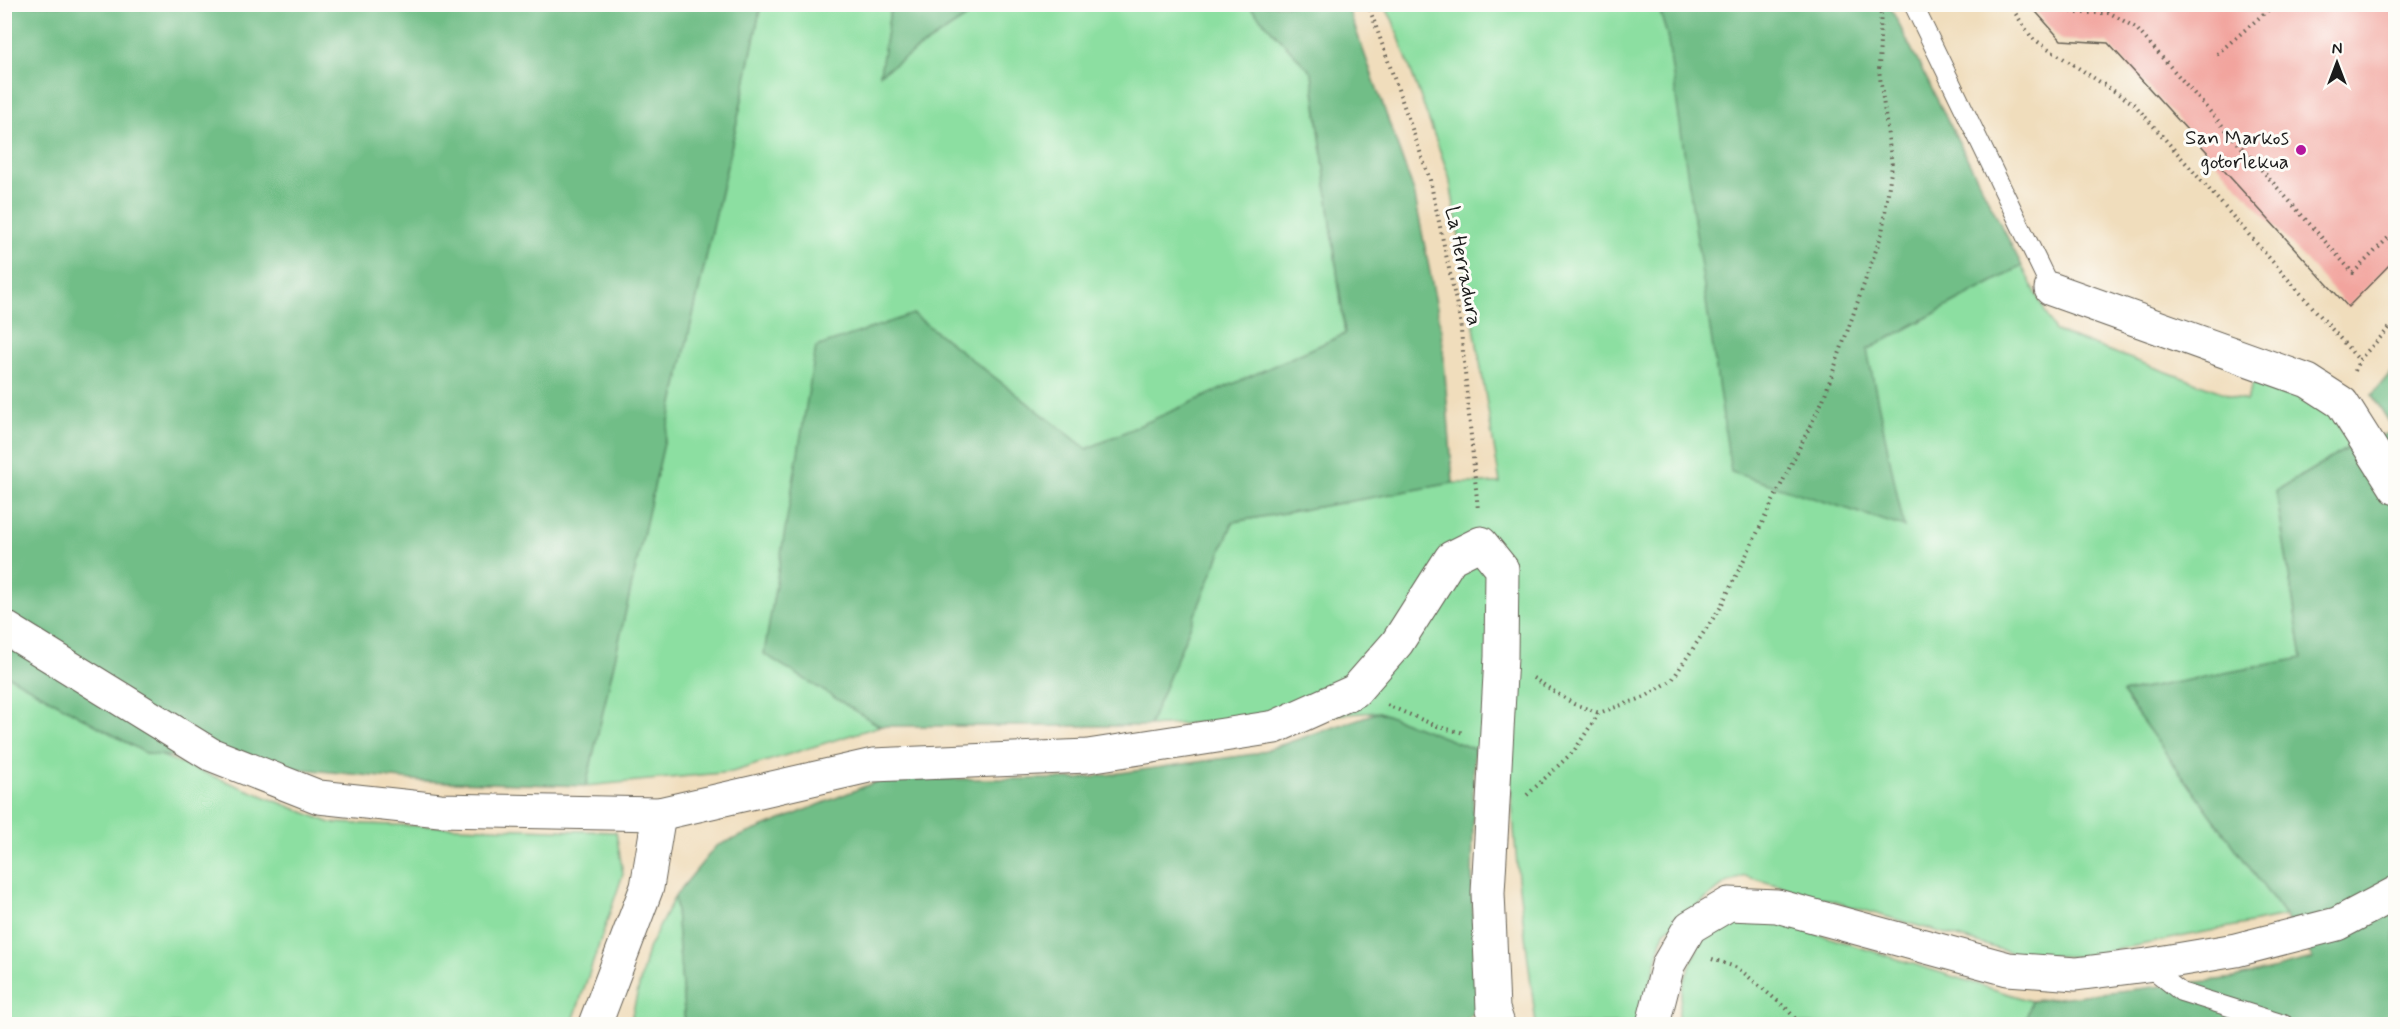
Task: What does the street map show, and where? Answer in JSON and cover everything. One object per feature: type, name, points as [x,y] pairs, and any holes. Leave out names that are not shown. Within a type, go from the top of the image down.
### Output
[{"type":"street","points":[[2051,289],[2308,381],[2342,402],[2396,488]]},
{"type":"street","points":[[4,627],[210,754],[319,797],[440,810],[659,814],[873,765],[1088,756],[1275,727],[1355,691],[1397,644],[1451,558],[1481,543],[1502,570],[1497,741],[1488,893],[1493,1009],[1498,1024]]},
{"type":"street","points":[[599,1022],[647,887],[659,814]]},
{"type":"street","points":[[1653,1024],[1668,965],[1689,927],[1729,904],[1777,906],[2008,969],[2076,974],[2236,950],[2337,924],[2396,893]]},
{"type":"lane","points":[[1913,4],[2051,289]]},
{"type":"lane","points":[[2147,965],[2181,992],[2284,1024]]},
{"type":"path","name":"La Herradura","points":[[1368,4],[1430,180],[1460,320],[1481,543]]},
{"type":"path","points":[[1493,807],[1531,794],[1574,751],[1599,713],[1645,697],[1672,680],[1720,608],[1823,400],[1881,233],[1892,165],[1879,70],[1881,4]]},
{"type":"path","points":[[2009,4],[2032,38],[2134,104],[2359,360],[2396,321]]},
{"type":"path","points":[[2062,4],[2073,13],[2110,13],[2136,28],[2353,273],[2396,230]]},
{"type":"path","points":[[2217,54],[2275,4]]},
{"type":"path","points":[[1500,669],[1530,676],[1575,704],[1599,713]]},
{"type":"path","points":[[1355,691],[1439,727],[1497,741]]},
{"type":"path","points":[[1668,965],[1703,956],[1738,968],[1787,1009],[1800,1024]]},
{"type":"green space","points":[[891,4],[985,5],[880,74]]},
{"type":"green space","points":[[5,5],[761,5],[741,104],[586,786],[423,781],[147,754],[5,674]]},
{"type":"green space","points":[[761,5],[891,5],[881,73],[985,5],[1248,5],[1312,73],[1345,334],[1087,449],[913,314],[765,654],[880,726],[732,772],[586,786],[741,104]]},
{"type":"green space","points":[[1248,5],[1347,5],[1414,192],[1442,333],[1453,483],[1233,522],[1149,726],[880,726],[764,654],[816,347],[913,314],[1087,449],[1345,334],[1312,73]]},
{"type":"green space","points":[[1384,5],[1658,5],[1667,35],[1867,350],[2022,266],[2055,331],[2246,401],[2255,378],[2303,395],[2334,417],[2351,446],[2276,491],[2302,658],[2122,693],[2285,916],[2080,957],[2016,954],[1745,876],[1726,883],[1664,932],[1640,1024],[1536,1024],[1518,879],[1509,765],[1379,712],[1149,726],[1233,522],[1453,483],[1500,483],[1449,176],[1393,21]]},
{"type":"green space","points":[[1658,5],[1889,5],[2022,266],[1867,350],[1904,527],[1731,472],[1667,35]]},
{"type":"green space","points":[[2395,367],[2395,431],[2372,395]]},
{"type":"green space","points":[[2395,431],[2395,1024],[2025,1024],[2031,1001],[2234,978],[2313,959],[2285,916],[2122,693],[2302,658],[2276,491],[2351,446]]},
{"type":"green space","points":[[4,671],[160,755],[331,823],[616,832],[623,874],[572,1024],[5,1024]]},
{"type":"green space","points":[[1379,712],[1474,749],[1472,895],[1478,1009],[1462,1024],[685,1024],[675,896],[716,846],[883,779],[1078,779],[1254,754]]},
{"type":"green space","points":[[675,896],[685,1024],[634,1024],[632,1015],[648,949]]},
{"type":"green space","points":[[1735,920],[1773,920],[2031,1001],[2025,1024],[1677,1024],[1683,983],[1703,935]]},
{"type":"building","name":"San Markos gotorlekua","points":[[2029,4],[2396,4],[2396,258],[2348,307],[2108,43],[2061,40]]},
{"type":"place","name":"San Markos gotorlekua","points":[[2301,150]]}]
